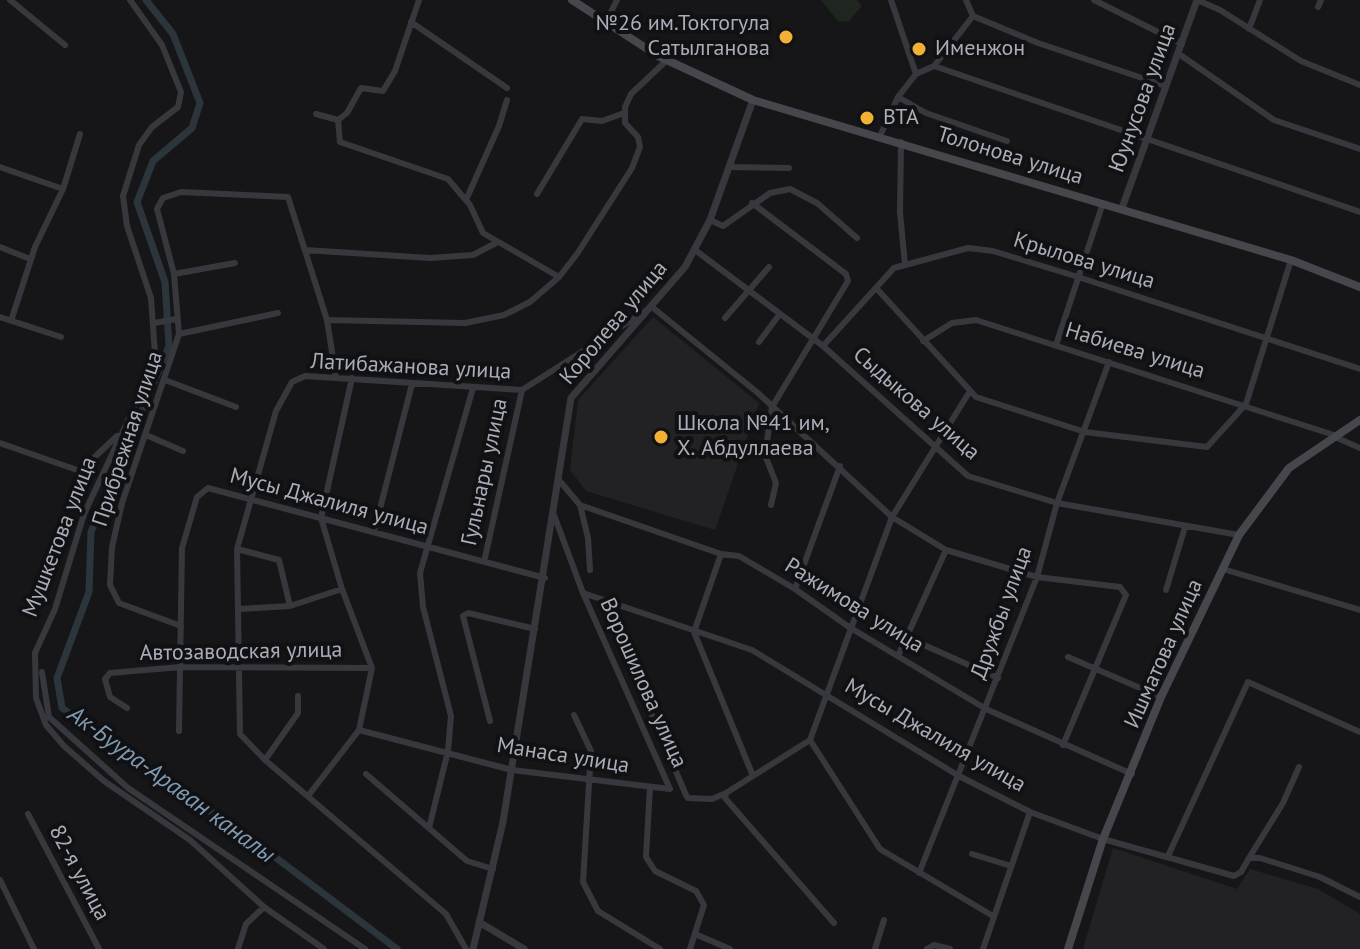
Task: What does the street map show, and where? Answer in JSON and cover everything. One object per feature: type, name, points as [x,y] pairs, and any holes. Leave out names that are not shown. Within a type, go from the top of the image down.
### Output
[{"type":"main road","name":"Толонова улица","points":[[572,0],[667,60],[753,100],[1291,260],[1360,287]]},
{"type":"main road","name":"Ишматова улица","points":[[1068,949],[1103,839],[1161,697],[1239,535],[1289,468],[1360,420]]},
{"type":"street","points":[[10,0],[65,45]]},
{"type":"street","name":"Мушкетова улица","points":[[130,0],[162,45],[181,92],[178,107],[152,127],[139,145],[123,196],[127,226],[151,298],[155,354],[147,380],[84,514],[55,609],[35,653],[36,698],[46,725],[64,746],[104,781],[199,847],[264,907],[324,949]]},
{"type":"street","points":[[338,120],[347,113],[361,88],[383,91],[395,71],[419,0]]},
{"type":"street","points":[[606,22],[617,0]]},
{"type":"street","points":[[891,0],[916,74]]},
{"type":"street","points":[[966,0],[973,16],[1038,43],[1166,86]]},
{"type":"street","points":[[1094,0],[1182,44]]},
{"type":"street","points":[[1197,0],[1301,61],[1360,85]]},
{"type":"street","name":"Юунусова улица","points":[[1122,208],[1197,0]]},
{"type":"street","points":[[1249,29],[1260,0]]},
{"type":"street","points":[[880,136],[898,97],[916,74],[934,66],[973,16]]},
{"type":"street","points":[[411,22],[507,88]]},
{"type":"street","points":[[1179,54],[1274,120],[1360,149]]},
{"type":"street","points":[[327,320],[465,323],[504,315],[530,302],[559,277],[632,168],[640,147],[638,137],[625,123],[624,113],[631,94],[667,60]]},
{"type":"street","points":[[934,66],[1360,212]]},
{"type":"street","points":[[898,97],[926,113],[1007,141]]},
{"type":"street","points":[[466,200],[499,126],[507,100]]},
{"type":"street","name":"Королева улица","points":[[473,949],[493,869],[512,770],[545,578],[571,398],[652,307],[695,250],[710,220],[753,100]]},
{"type":"street","points":[[537,194],[582,119],[602,121],[624,113]]},
{"type":"street","points":[[316,114],[338,120]]},
{"type":"street","points":[[338,120],[340,142],[448,179],[466,200],[483,233],[559,277]]},
{"type":"street","points":[[11,321],[30,259],[63,189],[80,134]]},
{"type":"street","points":[[901,142],[900,212],[905,265]]},
{"type":"street","points":[[0,167],[63,189]]},
{"type":"street","points":[[729,167],[789,168]]},
{"type":"street","points":[[710,220],[723,226],[770,193],[790,189],[817,203],[857,238]]},
{"type":"street","name":"Прибрежная улица","points":[[181,626],[119,603],[110,585],[112,547],[122,503],[179,334],[174,274],[157,209],[163,198],[181,192],[288,197],[327,320],[336,377]]},
{"type":"street","points":[[752,203],[846,274],[848,281],[772,407],[765,455],[776,483],[771,505]]},
{"type":"street","points":[[1056,345],[1103,203]]},
{"type":"street","points":[[305,250],[430,258],[473,255],[496,243]]},
{"type":"street","points":[[0,247],[30,259]]},
{"type":"street","name":"Крылова улица","points":[[823,346],[894,268],[968,248],[993,251],[1078,277],[1360,369]]},
{"type":"street","name":"Сыдыкова улица","points":[[695,250],[823,346],[933,448],[968,476],[1057,503],[1239,535]]},
{"type":"street","points":[[877,289],[976,397],[1015,413],[1085,432],[1207,447],[1246,404],[1291,260]]},
{"type":"street","points":[[174,274],[235,263]]},
{"type":"street","points":[[725,318],[769,267]]},
{"type":"street","points":[[652,307],[840,466],[892,517],[946,550],[1037,577],[1120,587],[1126,595],[1063,745]]},
{"type":"street","name":"Латибажанова улица","points":[[466,949],[446,914],[265,760],[240,734],[237,549],[276,411],[292,382],[305,376],[522,390],[652,307]]},
{"type":"street","points":[[179,334],[278,313]]},
{"type":"street","points":[[759,342],[779,315]]},
{"type":"street","points":[[0,317],[61,337]]},
{"type":"street","points":[[155,323],[176,319]]},
{"type":"street","name":"Набиева улица","points":[[923,341],[952,323],[976,320],[1246,404],[1336,436],[1360,448]]},
{"type":"street","name":"Дружбы улица","points":[[919,873],[1037,577],[1057,503],[1109,362]]},
{"type":"street","points":[[308,796],[359,730],[372,668],[342,589],[321,518],[352,378]]},
{"type":"street","points":[[165,380],[236,407]]},
{"type":"street","points":[[374,532],[412,384]]},
{"type":"street","points":[[429,828],[448,751],[451,716],[423,607],[420,573],[473,388]]},
{"type":"street","name":"Гульнары улица","points":[[484,562],[522,390]]},
{"type":"street","points":[[834,923],[725,798],[726,793],[810,740],[892,517],[970,391]]},
{"type":"street","points":[[0,443],[80,471],[121,430]]},
{"type":"street","points":[[146,435],[183,451]]},
{"type":"street","points":[[795,589],[840,466]]},
{"type":"street","points":[[558,479],[580,505],[588,538],[590,570]]},
{"type":"street","name":"Мусы Джалиля улица","points":[[179,731],[182,548],[197,497],[208,488],[545,578]]},
{"type":"street","name":"Ражимова улица","points":[[580,505],[721,554],[739,556],[795,589],[849,627],[986,709],[1132,774]]},
{"type":"street","name":"Ворошилова улица","points":[[554,515],[583,593],[670,789]]},
{"type":"street","points":[[1166,590],[1185,527]]},
{"type":"street","points":[[237,549],[279,560],[290,606]]},
{"type":"street","points":[[898,656],[946,550]]},
{"type":"street","points":[[721,554],[694,632],[753,776]]},
{"type":"street","points":[[1223,569],[1360,610]]},
{"type":"street","points":[[239,609],[290,606],[342,589]]},
{"type":"street","name":"Мусы Джалиля улица","points":[[583,593],[604,603],[752,650],[959,776],[1030,812],[1103,839],[1234,876],[1241,872],[1249,858]]},
{"type":"street","name":"Ворошилова улица","points":[[604,603],[686,795],[688,798],[712,799],[726,793]]},
{"type":"street","points":[[490,721],[463,616],[468,613],[535,629]]},
{"type":"street","points":[[906,637],[998,678]]},
{"type":"street","points":[[1068,657],[1161,697]]},
{"type":"street","name":"Автозаводская улица","points":[[127,708],[110,697],[105,679],[110,673],[181,667],[372,668]]},
{"type":"street","points":[[42,672],[49,717],[128,788],[365,949]]},
{"type":"street","points":[[1168,856],[1248,682],[1360,732]]},
{"type":"street","points":[[265,760],[298,713],[298,696]]},
{"type":"street","points":[[574,715],[589,740],[583,882],[598,911],[660,949]]},
{"type":"street","name":"Манаса улица","points":[[359,730],[512,770],[670,789]]},
{"type":"street","points":[[810,740],[880,849],[993,916]]},
{"type":"street","points":[[1249,858],[1283,803],[1299,767]]},
{"type":"street","points":[[366,774],[467,861],[493,869]]},
{"type":"street","name":"Ворошилова улица","points":[[650,787],[646,857],[655,871],[696,891],[704,905],[690,949]]},
{"type":"street","points":[[983,949],[1030,812]]},
{"type":"street","name":"82-я улица","points":[[28,814],[99,949]]},
{"type":"street","points":[[972,854],[1011,866]]},
{"type":"street","points":[[1249,858],[1260,858],[1320,877],[1360,897]]},
{"type":"street","points":[[0,880],[34,949]]},
{"type":"street","points":[[238,949],[246,924],[264,907]]},
{"type":"street","points":[[875,949],[884,920]]},
{"type":"street","points":[[479,922],[524,949]]},
{"type":"street","points":[[695,934],[730,949]]},
{"type":"street","points":[[927,949],[934,945],[950,949]]},
{"type":"shaded area","points":[[821,0],[857,0],[862,6],[848,22],[838,21]]},
{"type":"shaded area","name":"Школа №41 им, Х. Абдуллаева","points":[[653,317],[759,403],[715,530],[586,491],[570,470],[578,400]]},
{"type":"shaded area","points":[[1113,848],[1237,889],[1250,869],[1318,889],[1360,914],[1360,949],[1083,949]]},
{"type":"waterway","name":"Ак-Буура-Араван каналы","points":[[146,0],[173,34],[200,103],[192,128],[153,161],[137,202],[165,282],[169,346],[91,532],[89,592],[57,678],[62,708],[263,848],[397,949]]},
{"type":"place","name":"№26 им.Токтогула Сатылганова","points":[[786,37]]},
{"type":"place","name":"Именжон","points":[[919,49]]},
{"type":"place","name":"BTA","points":[[867,118]]},
{"type":"place","name":"Школа №41 им, Х. Абдуллаева","points":[[661,437]]}]
